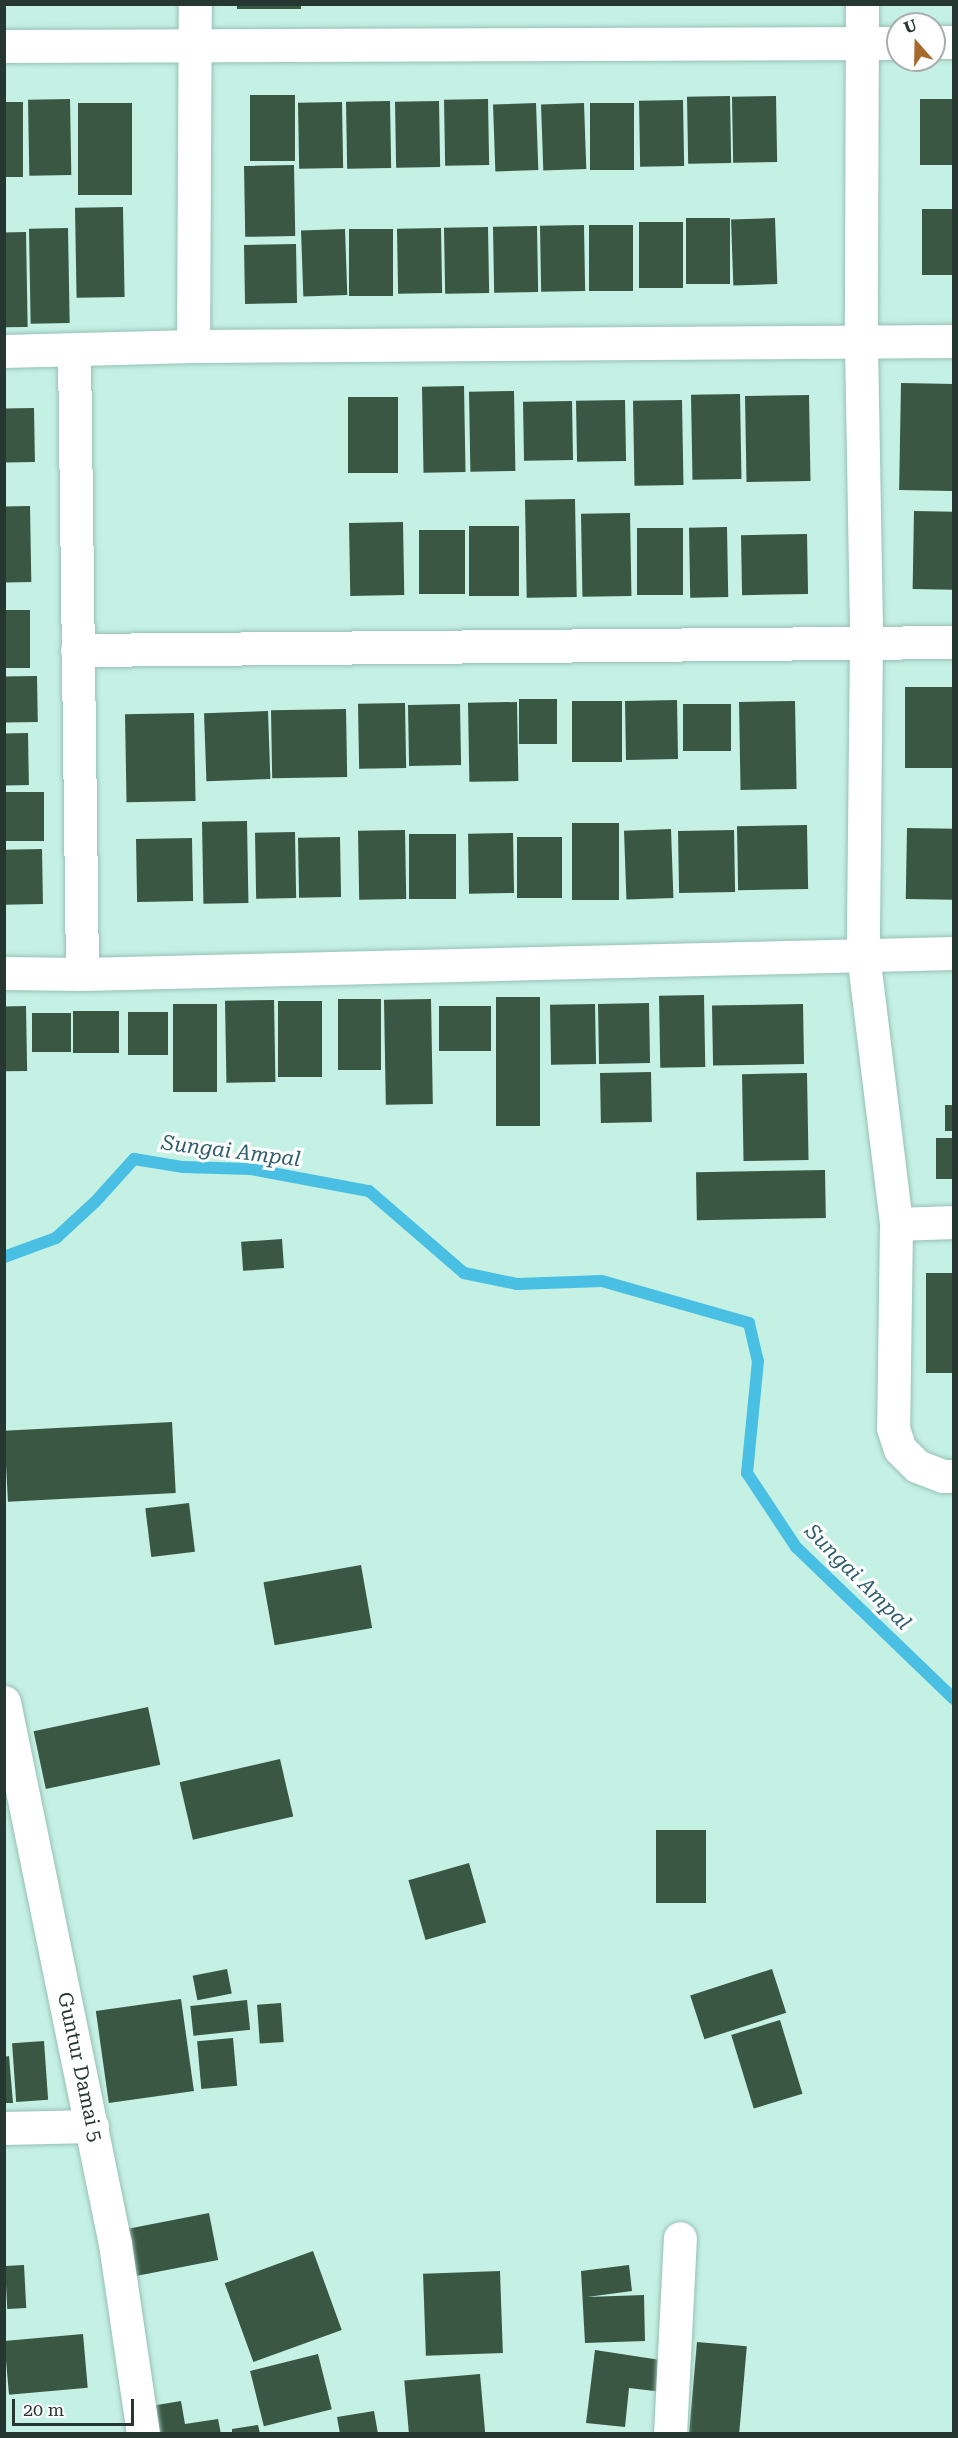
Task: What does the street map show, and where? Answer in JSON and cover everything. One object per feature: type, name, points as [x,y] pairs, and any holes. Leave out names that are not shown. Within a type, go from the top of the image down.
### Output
[{"type":"street","points":[[193,346],[195,4]]},
{"type":"street","points":[[862,4],[861,343],[866,642],[863,954],[896,1224],[893,1428],[900,1449],[917,1466],[943,1476],[954,1476]]},
{"type":"street","points":[[4,46],[886,43]]},
{"type":"street","points":[[4,351],[74,351],[193,346],[954,341]]},
{"type":"street","points":[[74,351],[82,974]]},
{"type":"street","points":[[77,650],[954,642]]},
{"type":"street","points":[[4,973],[82,974],[954,953]]},
{"type":"street","points":[[896,1224],[954,1222]]},
{"type":"street","name":"Guntur Damai 5","points":[[4,1702],[116,2244],[143,2433]]},
{"type":"street","points":[[4,2128],[92,2126]]},
{"type":"street","points":[[670,2433],[680,2238]]},
{"type":"building","points":[[237,4],[301,4],[301,9],[237,9]]},
{"type":"building","points":[[250,95],[295,95],[295,161],[250,161]]},
{"type":"building","points":[[730,96],[731,163],[688,164],[687,97]]},
{"type":"building","points":[[776,96],[777,162],[733,163],[732,97]]},
{"type":"building","points":[[70,99],[71,175],[29,176],[28,100]]},
{"type":"building","points":[[488,99],[489,165],[445,166],[444,100]]},
{"type":"building","points":[[920,99],[954,99],[954,165],[920,165]]},
{"type":"building","points":[[683,100],[684,166],[640,167],[639,101]]},
{"type":"building","points":[[390,101],[391,168],[347,169],[346,102]]},
{"type":"building","points":[[439,101],[440,167],[396,168],[395,102]]},
{"type":"building","points":[[4,102],[23,102],[23,177],[4,177]]},
{"type":"building","points":[[342,102],[343,168],[299,169],[298,103]]},
{"type":"building","points":[[78,103],[132,103],[132,195],[78,195]]},
{"type":"building","points":[[536,103],[538,170],[495,171],[493,105]]},
{"type":"building","points":[[584,103],[586,169],[543,170],[541,105]]},
{"type":"building","points":[[590,103],[634,103],[634,170],[590,170]]},
{"type":"building","points":[[294,165],[295,236],[245,237],[244,166]]},
{"type":"building","points":[[123,207],[125,297],[77,298],[75,208]]},
{"type":"building","points":[[922,209],[954,209],[954,275],[922,275]]},
{"type":"building","points":[[686,218],[730,218],[730,284],[686,284]]},
{"type":"building","points":[[775,218],[777,284],[733,285],[731,220]]},
{"type":"building","points":[[639,222],[683,222],[683,288],[639,288]]},
{"type":"building","points":[[584,225],[585,291],[541,292],[540,226]]},
{"type":"building","points":[[589,225],[633,225],[633,291],[589,291]]},
{"type":"building","points":[[537,226],[538,292],[494,293],[493,227]]},
{"type":"building","points":[[488,227],[489,293],[445,294],[444,228]]},
{"type":"building","points":[[68,228],[70,323],[31,324],[29,229]]},
{"type":"building","points":[[441,228],[442,293],[398,294],[397,229]]},
{"type":"building","points":[[345,229],[347,295],[303,296],[301,231]]},
{"type":"building","points":[[349,229],[393,229],[393,296],[349,296]]},
{"type":"building","points":[[4,232],[26,232],[28,327],[6,327]]},
{"type":"building","points":[[296,244],[297,303],[245,304],[244,245]]},
{"type":"building","points":[[901,383],[954,384],[952,491],[899,490]]},
{"type":"building","points":[[464,386],[466,472],[424,473],[422,387]]},
{"type":"building","points":[[514,391],[515,471],[470,472],[469,392]]},
{"type":"building","points":[[740,394],[741,479],[692,480],[691,395]]},
{"type":"building","points":[[809,395],[811,481],[747,482],[745,396]]},
{"type":"building","points":[[348,397],[398,397],[398,473],[348,473]]},
{"type":"building","points":[[625,400],[626,461],[577,462],[576,401]]},
{"type":"building","points":[[682,400],[683,485],[634,486],[633,401]]},
{"type":"building","points":[[572,401],[573,460],[524,461],[523,402]]},
{"type":"building","points":[[34,408],[35,462],[5,463],[4,409]]},
{"type":"building","points":[[575,499],[577,597],[527,598],[525,500]]},
{"type":"building","points":[[4,506],[30,506],[31,582],[5,582]]},
{"type":"building","points":[[914,511],[954,512],[953,590],[913,589]]},
{"type":"building","points":[[630,513],[631,596],[582,597],[581,514]]},
{"type":"building","points":[[403,522],[404,595],[350,596],[349,523]]},
{"type":"building","points":[[469,526],[519,526],[519,596],[469,596]]},
{"type":"building","points":[[727,527],[728,597],[690,598],[689,528]]},
{"type":"building","points":[[637,528],[683,528],[683,595],[637,595]]},
{"type":"building","points":[[419,530],[465,530],[465,594],[419,594]]},
{"type":"building","points":[[807,534],[808,594],[742,595],[741,535]]},
{"type":"building","points":[[4,610],[30,610],[30,668],[4,668]]},
{"type":"building","points":[[37,676],[38,722],[5,723],[4,677]]},
{"type":"building","points":[[905,687],[954,687],[954,768],[905,768]]},
{"type":"building","points":[[519,699],[557,699],[557,744],[519,744]]},
{"type":"building","points":[[677,700],[678,759],[626,760],[625,701]]},
{"type":"building","points":[[572,701],[622,701],[622,762],[572,762]]},
{"type":"building","points":[[795,701],[797,789],[741,790],[739,702]]},
{"type":"building","points":[[517,702],[518,781],[469,782],[468,703]]},
{"type":"building","points":[[405,703],[406,768],[359,769],[358,704]]},
{"type":"building","points":[[460,704],[461,765],[409,766],[408,705]]},
{"type":"building","points":[[683,704],[731,704],[731,751],[683,751]]},
{"type":"building","points":[[346,709],[347,777],[272,778],[271,710]]},
{"type":"building","points":[[268,711],[270,779],[206,781],[204,713]]},
{"type":"building","points":[[194,713],[196,801],[127,802],[125,714]]},
{"type":"building","points":[[4,733],[28,733],[29,785],[5,785]]},
{"type":"building","points":[[4,792],[44,792],[44,841],[4,841]]},
{"type":"building","points":[[247,821],[248,903],[203,904],[202,822]]},
{"type":"building","points":[[572,823],[619,823],[619,900],[572,900]]},
{"type":"building","points":[[807,825],[808,889],[738,890],[737,826]]},
{"type":"building","points":[[907,828],[954,829],[953,900],[906,899]]},
{"type":"building","points":[[671,829],[673,898],[626,900],[624,831]]},
{"type":"building","points":[[405,830],[406,899],[359,900],[358,831]]},
{"type":"building","points":[[734,830],[735,892],[679,893],[678,831]]},
{"type":"building","points":[[295,832],[296,898],[256,899],[255,833]]},
{"type":"building","points":[[513,833],[514,893],[469,894],[468,834]]},
{"type":"building","points":[[409,834],[456,834],[456,899],[409,899]]},
{"type":"building","points":[[340,837],[341,897],[299,898],[298,838]]},
{"type":"building","points":[[517,837],[562,837],[562,898],[517,898]]},
{"type":"building","points":[[192,838],[193,901],[137,902],[136,839]]},
{"type":"building","points":[[42,849],[43,904],[5,905],[4,850]]},
{"type":"building","points":[[704,995],[705,1067],[660,1068],[659,996]]},
{"type":"building","points":[[496,997],[540,997],[540,1126],[496,1126]]},
{"type":"building","points":[[338,999],[381,999],[381,1070],[338,1070]]},
{"type":"building","points":[[431,999],[433,1104],[386,1105],[384,1000]]},
{"type":"building","points":[[274,1000],[275,1082],[226,1083],[225,1001]]},
{"type":"building","points":[[278,1001],[322,1001],[322,1077],[278,1077]]},
{"type":"building","points":[[649,1003],[650,1063],[599,1064],[598,1004]]},
{"type":"building","points":[[173,1004],[217,1004],[217,1092],[173,1092]]},
{"type":"building","points":[[595,1004],[596,1064],[551,1065],[550,1005]]},
{"type":"building","points":[[803,1004],[804,1064],[713,1066],[712,1006]]},
{"type":"building","points":[[4,1006],[26,1006],[27,1071],[5,1071]]},
{"type":"building","points":[[439,1006],[491,1006],[491,1051],[439,1051]]},
{"type":"building","points":[[73,1011],[119,1011],[119,1053],[73,1053]]},
{"type":"building","points":[[128,1012],[168,1012],[168,1055],[128,1055]]},
{"type":"building","points":[[32,1013],[71,1013],[71,1052],[32,1052]]},
{"type":"building","points":[[651,1072],[652,1122],[601,1123],[600,1073]]},
{"type":"building","points":[[807,1073],[809,1160],[744,1161],[742,1074]]},
{"type":"building","points":[[945,1105],[954,1105],[954,1131],[945,1131]]},
{"type":"building","points":[[936,1138],[954,1138],[954,1179],[936,1179]]},
{"type":"building","points":[[825,1170],[826,1218],[697,1220],[696,1172]]},
{"type":"building","points":[[282,1239],[284,1268],[243,1271],[241,1242]]},
{"type":"building","points":[[926,1273],[954,1273],[954,1373],[926,1373]]},
{"type":"building","points":[[172,1422],[176,1493],[8,1502],[4,1431]]},
{"type":"building","points":[[189,1503],[195,1552],[151,1557],[145,1508]]},
{"type":"building","points":[[361,1565],[372,1628],[275,1645],[264,1582]]},
{"type":"building","points":[[148,1707],[160,1765],[46,1789],[34,1731]]},
{"type":"building","points":[[280,1759],[293,1816],[193,1840],[180,1782]]},
{"type":"building","points":[[656,1830],[706,1830],[706,1903],[656,1903]]},
{"type":"building","points":[[469,1863],[486,1923],[426,1940],[408,1880]]},
{"type":"building","points":[[227,1969],[232,1994],[197,2000],[193,1976]]},
{"type":"building","points":[[772,1969],[786,2013],[704,2039],[690,1996]]},
{"type":"building","points":[[181,1999],[194,2091],[109,2103],[96,2011]]},
{"type":"building","points":[[247,2000],[250,2030],[193,2036],[190,2006]]},
{"type":"building","points":[[281,2003],[284,2042],[260,2044],[257,2005]]},
{"type":"building","points":[[780,2020],[803,2094],[754,2109],[731,2035]]},
{"type":"building","points":[[233,2038],[237,2086],[201,2089],[197,2041]]},
{"type":"building","points":[[44,2041],[48,2100],[16,2102],[12,2043]]},
{"type":"building","points":[[9,2056],[13,2103],[4,2103],[4,2057]]},
{"type":"building","points":[[209,2213],[218,2260],[135,2276],[126,2229]]},
{"type":"building","points":[[313,2251],[342,2330],[253,2362],[225,2283]]},
{"type":"building","points":[[24,2265],[26,2308],[7,2309],[5,2266]]},
{"type":"building","points":[[629,2265],[632,2291],[587,2297],[644,2295],[645,2341],[585,2343],[581,2271]]},
{"type":"building","points":[[500,2271],[503,2353],[426,2356],[423,2274]]},
{"type":"building","points":[[83,2334],[88,2388],[9,2395],[4,2341]]},
{"type":"building","points":[[697,2342],[747,2346],[739,2434],[689,2434]]},
{"type":"building","points":[[595,2350],[667,2361],[663,2392],[629,2388],[625,2427],[586,2423]]},
{"type":"building","points":[[318,2354],[332,2409],[264,2426],[250,2371]]},
{"type":"building","points":[[480,2374],[485,2434],[409,2434],[404,2381]]},
{"type":"building","points":[[181,2401],[185,2424],[218,2419],[221,2434],[150,2434],[151,2406]]},
{"type":"building","points":[[374,2411],[378,2434],[340,2434],[337,2417]]},
{"type":"building","points":[[258,2425],[260,2434],[232,2434],[232,2429]]},
{"type":"waterway","name":"Sungai Ampal","points":[[4,1257],[56,1238],[96,1201],[134,1159],[183,1167],[251,1169],[369,1191],[464,1273],[517,1284],[602,1281],[749,1323],[758,1361],[747,1473],[796,1547],[954,1699]]}]
